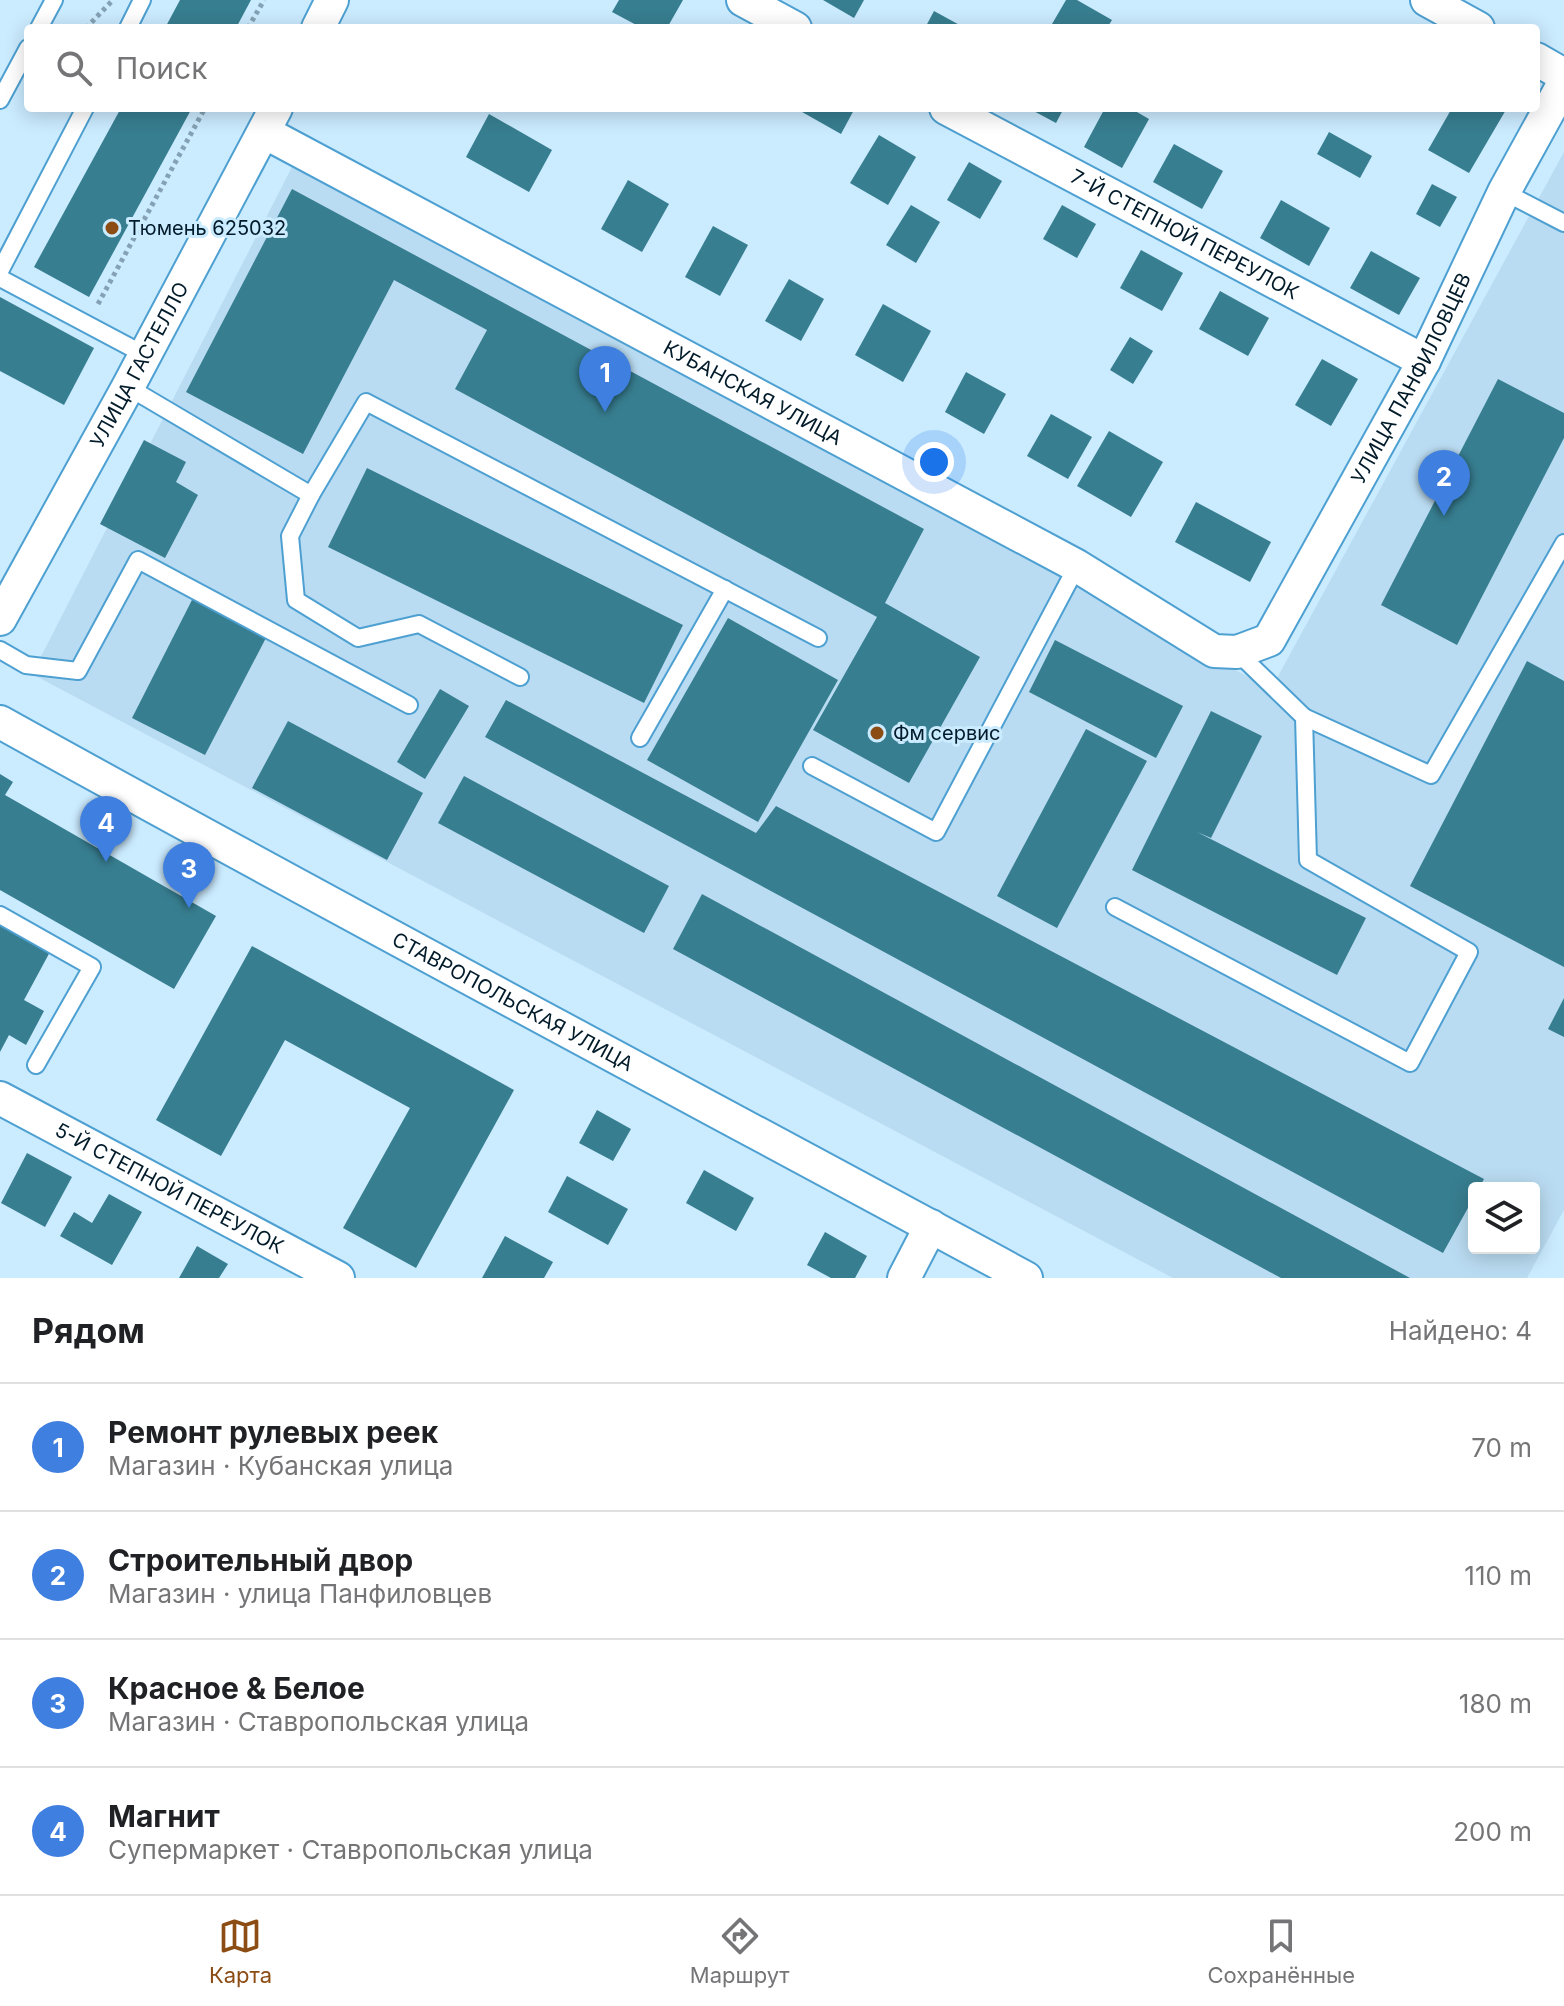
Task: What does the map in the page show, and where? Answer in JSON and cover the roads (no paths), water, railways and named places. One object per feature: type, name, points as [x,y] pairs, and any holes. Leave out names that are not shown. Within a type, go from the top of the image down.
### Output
[{"type":"street","points":[[320,24],[332,0]]},
{"type":"street","points":[[743,0],[788,24]]},
{"type":"street","points":[[1427,0],[1471,24]]},
{"type":"street","points":[[1540,61],[1564,75]]},
{"type":"street","name":"УЛИЦА ПАНФИЛОВЦЕВ","points":[[1237,652],[1269,640],[1424,361],[1504,192],[1564,83]]},
{"type":"street","name":"7-Й СТЕПНОЙ ПЕРЕУЛОК","points":[[954,112],[1424,361]]},
{"type":"street","name":"УЛИЦА ГАСТЕЛЛО","points":[[0,619],[270,120]]},
{"type":"street","name":"КУБАНСКАЯ УЛИЦА","points":[[270,120],[1077,566],[1214,651],[1237,652]]},
{"type":"street","name":"СТАВРОПОЛЬСКАЯ УЛИЦА","points":[[0,722],[255,864],[1026,1278]]},
{"type":"street","name":"5-Й СТЕПНОЙ ПЕРЕУЛОК","points":[[0,1098],[338,1278]]},
{"type":"street","points":[[904,1278],[931,1226]]},
{"type":"lane","points":[[41,24],[54,0]]},
{"type":"lane","points":[[130,24],[142,0]]},
{"type":"lane","points":[[0,100],[24,55]]},
{"type":"lane","points":[[0,271],[83,112]]},
{"type":"lane","points":[[1504,192],[1564,223]]},
{"type":"lane","points":[[0,278],[145,355]]},
{"type":"lane","points":[[128,387],[311,495]]},
{"type":"lane","points":[[520,677],[419,624],[358,638],[296,600],[290,536],[366,402],[818,638]]},
{"type":"lane","points":[[1237,652],[1304,717],[1431,775],[1564,543]]},
{"type":"lane","points":[[0,650],[26,665],[78,671],[138,560],[409,705]]},
{"type":"lane","points":[[812,766],[936,832],[1077,566]]},
{"type":"lane","points":[[640,738],[725,589]]},
{"type":"lane","points":[[1115,907],[1410,1063],[1469,952],[1308,860],[1304,717]]},
{"type":"lane","points":[[0,915],[92,967],[36,1065]]},
{"type":"place","name":"Тюмень 625032","points":[[112,228]]},
{"type":"place","name":"Ремонт рулевых реек","points":[[605,412]]},
{"type":"place","name":"Строительный двор","points":[[1444,516]]},
{"type":"place","name":"Фм сервис","points":[[877,733]]},
{"type":"place","name":"Магнит","points":[[106,862]]},
{"type":"place","name":"Красное & Белое","points":[[189,908]]}]
